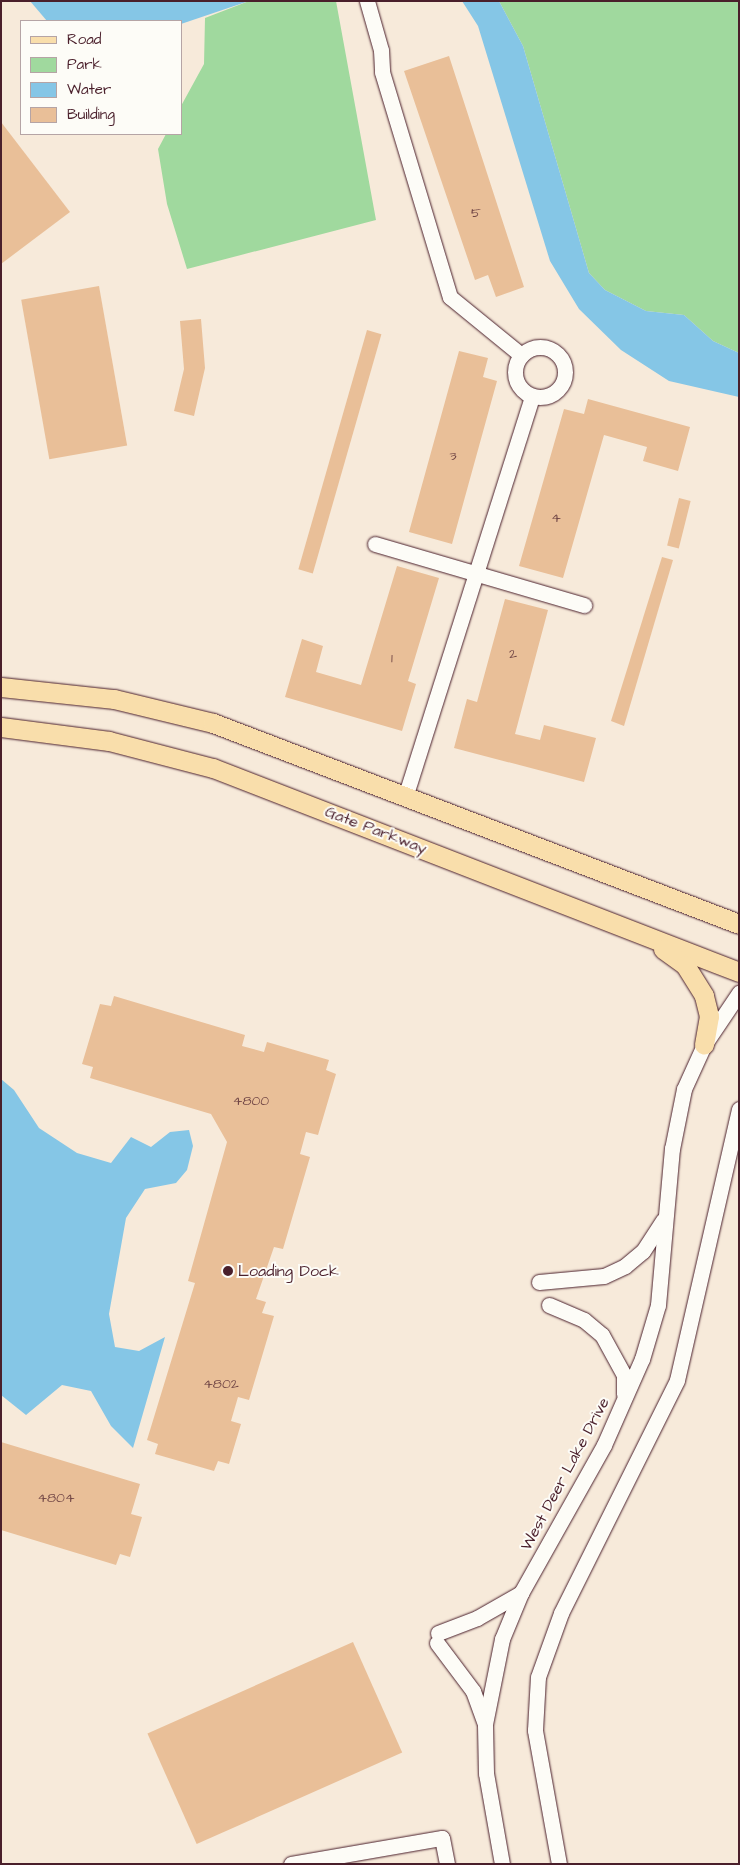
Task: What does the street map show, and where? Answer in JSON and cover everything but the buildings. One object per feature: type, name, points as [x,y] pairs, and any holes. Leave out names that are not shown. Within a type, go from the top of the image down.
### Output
[{"type":"main road","points":[[1,687],[114,699],[213,723],[406,794],[739,924]]},
{"type":"main road","name":"Gate Parkway","points":[[1,727],[109,741],[213,768],[739,972]]},
{"type":"main road","points":[[642,934],[685,965],[697,981],[709,1016],[704,1045]]},
{"type":"street","points":[[367,1],[381,50],[382,72],[450,297],[521,355]]},
{"type":"street","points":[[544,347],[564,362],[561,386],[549,396],[532,396],[515,379],[521,355],[544,347]]},
{"type":"street","points":[[406,794],[532,396]]},
{"type":"street","points":[[375,544],[584,605]]},
{"type":"street","name":"West Deer Lake Drive","points":[[502,1864],[486,1773],[485,1724],[502,1639],[521,1593],[604,1445],[624,1399],[658,1305],[672,1149],[684,1089],[704,1045],[739,993]]},
{"type":"street","points":[[559,1864],[535,1730],[538,1677],[561,1613],[677,1380],[739,1109]]},
{"type":"street","points":[[539,1282],[604,1276],[625,1266],[643,1252],[666,1216]]},
{"type":"street","points":[[550,1304],[584,1320],[602,1335],[624,1375],[624,1399]]},
{"type":"street","points":[[485,1724],[473,1691],[437,1638],[521,1593]]},
{"type":"street","points":[[291,1864],[442,1838],[447,1864]]},
{"type":"green space","points":[[249,1],[336,1],[376,220],[187,269],[167,204],[158,149],[165,135],[182,135],[182,104],[204,64],[205,18]]},
{"type":"green space","points":[[499,1],[739,1],[739,353],[713,341],[684,315],[646,311],[605,290],[589,273],[523,46]]},
{"type":"water","points":[[30,1],[249,1],[182,24],[182,20],[46,20]]},
{"type":"water","points":[[462,1],[499,1],[523,46],[589,273],[605,290],[646,311],[684,315],[713,341],[739,353],[739,397],[669,381],[621,350],[579,309],[550,261],[478,26]]},
{"type":"water","points":[[1,1079],[14,1090],[39,1128],[77,1153],[111,1163],[131,1137],[151,1147],[170,1132],[189,1130],[193,1146],[187,1170],[176,1183],[145,1189],[126,1218],[109,1314],[115,1347],[139,1351],[165,1337],[133,1448],[111,1426],[91,1391],[62,1385],[26,1415],[1,1395]]},
{"type":"place","name":"Loading Dock","points":[[228,1271]]}]
